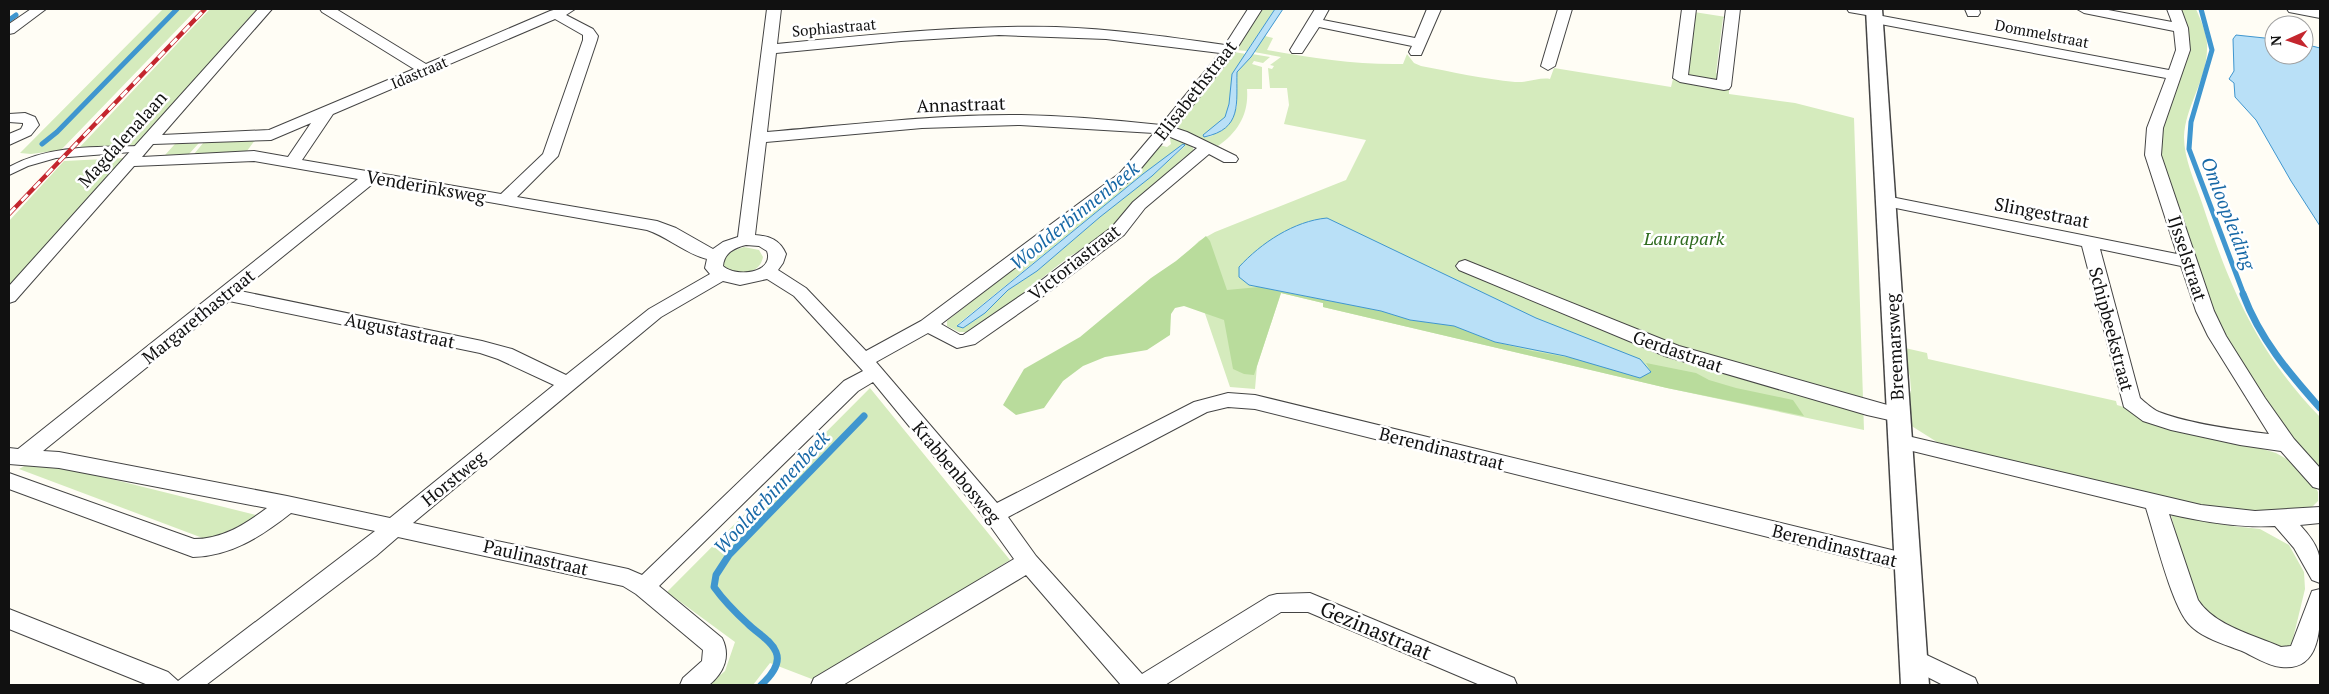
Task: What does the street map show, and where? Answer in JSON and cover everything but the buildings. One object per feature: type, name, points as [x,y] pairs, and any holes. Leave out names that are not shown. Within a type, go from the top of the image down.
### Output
[{"type":"street","points":[[9,30],[39,9]]},
{"type":"street","name":"Magdalenalaan","points":[[9,297],[265,9]]},
{"type":"street","points":[[327,9],[426,70]]},
{"type":"street","points":[[746,240],[774,9]]},
{"type":"street","name":"Elisabethstraat","points":[[644,587],[851,386],[869,366],[928,325],[1126,176],[1166,130],[1229,50],[1255,9]]},
{"type":"street","points":[[1297,50],[1322,9]]},
{"type":"street","points":[[1315,22],[1418,48],[1434,9]]},
{"type":"street","points":[[1548,66],[1565,9]]},
{"type":"street","points":[[1689,9],[1680,78],[1724,86],[1733,9]]},
{"type":"street","name":"Dommelstraat","points":[[1854,9],[2174,75]]},
{"type":"street","points":[[2084,9],[2181,28]]},
{"type":"street","name":"IJsselstraat","points":[[2174,9],[2181,28],[2183,50],[2155,128],[2153,155],[2205,311],[2217,336],[2252,395],[2287,444],[2320,481]]},
{"type":"street","points":[[2294,9],[2320,14]]},
{"type":"street","points":[[504,200],[550,156],[590,40],[591,36],[588,32],[562,12]]},
{"type":"street","name":"Idastraat","points":[[327,112],[562,12]]},
{"type":"street","name":"Breemarsweg","points":[[1875,13],[1914,672]]},
{"type":"street","name":"Sophiastraat","points":[[770,49],[948,34],[1031,30],[1105,34],[1229,50]]},
{"type":"street","points":[[11,166],[44,157],[57,160],[271,135],[327,112]]},
{"type":"street","points":[[292,163],[327,112]]},
{"type":"street","points":[[9,118],[25,118],[30,120],[31,125],[26,132],[9,140]]},
{"type":"street","name":"Annastraat","points":[[757,138],[922,123],[1020,120],[1104,124],[1166,130]]},
{"type":"street","points":[[1166,130],[1230,158]]},
{"type":"street","name":"Victoriastraat","points":[[928,325],[957,342],[968,340],[1032,296],[1118,231],[1139,205],[1208,147]]},
{"type":"street","name":"Venderinksweg","points":[[137,152],[254,156],[651,225],[676,234],[706,253],[716,255]]},
{"type":"street","name":"Margarethastraat","points":[[16,456],[49,434],[372,176]]},
{"type":"street","name":"Slingestraat","points":[[1886,201],[2190,262]]},
{"type":"street","points":[[746,240],[763,241],[776,249],[777,258],[767,271],[752,277],[739,279],[720,276],[714,268],[716,255],[728,246],[746,240]]},
{"type":"street","name":"Schipbeekstraat","points":[[2090,242],[2132,402],[2150,416],[2171,423],[2240,438],[2287,444]]},
{"type":"street","name":"Gerdastraat","points":[[1465,266],[1672,351],[1857,405],[1898,415]]},
{"type":"street","name":"Krabbenbosweg","points":[[767,271],[800,292],[869,366],[994,514],[1028,562],[1136,685]]},
{"type":"street","name":"Horstweg","points":[[188,685],[368,550],[655,313],[720,276]]},
{"type":"street","name":"Augustastraat","points":[[225,294],[482,347],[505,354],[568,384]]},
{"type":"street","name":"Berendinastraat","points":[[994,514],[1201,407],[1236,400],[1265,404],[1908,563]]},
{"type":"street","points":[[1900,441],[2155,503],[2234,518],[2281,518],[2320,515]]},
{"type":"street","name":"Paulinastraat","points":[[16,456],[59,460],[287,504],[628,578],[644,587],[714,645],[716,660],[710,670],[692,685]]},
{"type":"street","points":[[9,481],[194,548],[203,549],[218,545],[259,526],[287,504]]},
{"type":"street","points":[[2155,503],[2188,603],[2196,616],[2208,626],[2280,657],[2297,656],[2303,648],[2320,598]]},
{"type":"street","points":[[2281,518],[2302,542],[2320,572]]},
{"type":"street","points":[[823,685],[1028,562]]},
{"type":"street","name":"Gezinastraat","points":[[1145,685],[1277,603],[1310,602],[1505,685]]},
{"type":"street","points":[[9,618],[159,679],[168,685]]},
{"type":"street","points":[[1914,672],[1966,685]]},
{"type":"green space","points":[[163,9],[197,9],[61,150],[31,154],[20,153]]},
{"type":"green space","points":[[210,9],[257,9],[136,145],[78,149]]},
{"type":"green space","points":[[1262,9],[1275,9],[1247,51],[1236,50]]},
{"type":"green space","points":[[2181,9],[2196,9],[2204,28],[2207,44],[2204,71],[2185,126],[2184,145],[2188,162],[2223,263],[2248,318],[2279,368],[2320,417],[2320,474],[2300,452],[2227,344],[2204,291],[2162,161],[2160,142],[2164,123],[2188,44]]},
{"type":"green space","points":[[1694,12],[1726,17],[1723,18],[1716,73],[1721,76],[1717,80],[1688,75]]},
{"type":"green space","name":"Laurapark","points":[[1265,36],[1273,38],[1267,50],[1318,58],[1351,62],[1403,64],[1407,54],[1414,63],[1421,66],[1515,82],[1550,79],[1554,68],[1671,87],[1673,79],[1729,89],[1729,94],[1795,103],[1854,118],[1864,430],[1667,388],[1323,307],[1323,303],[1281,293],[1257,366],[1255,389],[1230,387],[1197,290],[1189,251],[1199,241],[1215,232],[1346,180],[1366,140],[1284,124],[1289,105],[1287,88],[1270,88],[1268,68],[1272,69],[1274,66],[1270,65],[1281,57],[1254,52]]},
{"type":"green space","points":[[1234,52],[1246,54],[1232,74],[1229,104],[1225,117],[1204,137],[1212,136],[1237,107],[1237,72],[1252,54],[1270,57],[1263,63],[1254,61],[1252,64],[1262,67],[1262,89],[1247,89],[1246,106],[1241,122],[1231,135],[1218,146],[1182,131],[1177,126]]},
{"type":"green space","points":[[1175,137],[1191,145],[1194,150],[1192,155],[1181,160],[1174,170],[1124,212],[1112,229],[1087,247],[1070,256],[1042,278],[1032,289],[972,332],[959,332],[947,326],[947,321],[1132,174],[1159,145],[1167,147],[1171,144],[1170,139]],"holes":[[[1185,146],[1152,176],[1100,217],[1037,271],[1008,290],[985,313],[957,325],[1143,174]]]},
{"type":"green space","points":[[255,140],[247,151],[194,154],[204,142]]},
{"type":"green space","points":[[199,143],[189,154],[165,155],[175,144]]},
{"type":"green space","points":[[125,158],[9,289],[9,221],[64,161]]},
{"type":"green space","points":[[1206,236],[1210,241],[1227,290],[1259,287],[1381,311],[1410,320],[1454,326],[1495,342],[1532,351],[1651,372],[1646,363],[1696,373],[1709,380],[1736,388],[1793,400],[1804,416],[1667,388],[1323,307],[1323,303],[1281,293],[1254,375],[1244,374],[1233,369],[1224,320],[1184,306],[1175,308],[1171,314],[1170,335],[1147,350],[1105,357],[1083,366],[1063,381],[1044,408],[1016,415],[1003,405],[1024,369],[1080,337],[1151,278],[1176,261]]},
{"type":"green space","points":[[744,247],[759,250],[763,257],[757,268],[747,272],[722,271],[724,254]]},
{"type":"green space","points":[[1905,348],[1927,353],[1928,359],[2116,401],[2117,405],[2276,453],[2294,463],[2312,482],[2318,492],[2318,501],[2311,508],[2253,512],[2191,504],[1937,442],[1910,425],[1908,401],[1911,390]]},
{"type":"green space","points":[[870,388],[1010,560],[817,681],[770,663],[753,685],[709,685],[725,671],[735,642],[667,592]]},
{"type":"green space","points":[[43,462],[260,516],[208,540],[19,469],[30,463]]},
{"type":"green space","points":[[2171,515],[2260,529],[2289,545],[2304,572],[2305,589],[2291,647],[2283,649],[2203,617],[2184,563]]},
{"type":"water","points":[[1275,9],[1283,9],[1251,57],[1237,72],[1235,113],[1231,121],[1217,133],[1204,137],[1203,135],[1225,117],[1229,104],[1232,74]]},
{"type":"water","points":[[2236,35],[2264,38],[2264,65],[2314,65],[2314,46],[2320,48],[2320,226],[2291,181],[2256,120],[2235,97],[2234,83],[2229,79],[2234,71],[2233,39]]},
{"type":"water","points":[[1183,144],[1185,145],[1152,176],[1100,217],[1037,271],[1008,290],[985,313],[963,328],[957,326],[1143,174]]},
{"type":"water","points":[[1327,218],[1536,318],[1640,359],[1651,372],[1640,378],[1565,356],[1495,342],[1454,326],[1410,320],[1381,311],[1249,285],[1239,277],[1239,267],[1268,242],[1290,228]]},
{"type":"waterway","points":[[42,144],[57,132],[177,9]]},
{"type":"waterway","name":"Omloopleiding","points":[[2201,9],[2212,50],[2191,122],[2189,149],[2244,295]]},
{"type":"waterway","points":[[9,20],[16,15]]},
{"type":"waterway","name":"Omloopleiding","points":[[2243,294],[2266,340],[2286,368],[2320,408]]},
{"type":"waterway","name":"Woolderbinnenbeek","points":[[761,685],[776,666],[776,652],[767,640],[739,616],[714,587],[716,575],[729,555],[864,416]]},
{"type":"railway","points":[[9,214],[205,9]]}]
